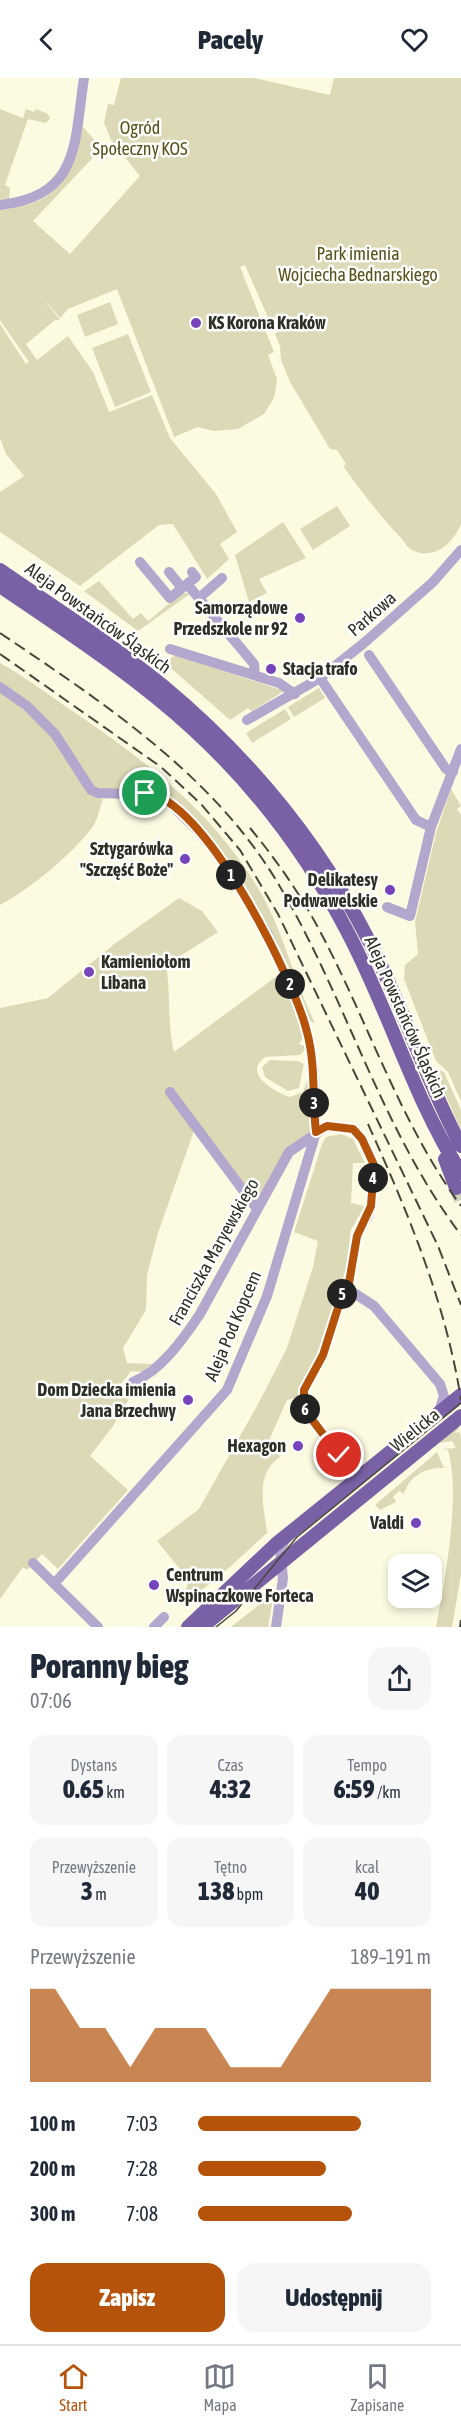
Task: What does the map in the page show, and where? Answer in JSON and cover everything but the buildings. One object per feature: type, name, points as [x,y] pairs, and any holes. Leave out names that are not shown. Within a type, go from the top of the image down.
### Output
[{"type":"main road","name":"Aleja Powstańców Śląskich","points":[[0,570],[162,686],[229,747],[285,810],[330,872],[368,938],[390,984],[439,1102],[461,1146]]},
{"type":"main road","name":"Aleja Powstańców Śląskich","points":[[0,586],[111,663],[170,710],[222,757],[257,796],[304,860],[346,929],[384,1006],[423,1104],[461,1173]]},
{"type":"main road","points":[[423,1104],[456,1188]]},
{"type":"main road","name":"Wielicka","points":[[188,1627],[289,1534],[461,1395]]},
{"type":"main road","name":"Wielicka","points":[[202,1627],[461,1416]]},
{"type":"street","points":[[0,205],[26,202],[47,192],[62,175],[73,149],[84,78]]},
{"type":"street","name":"Parkowa","points":[[247,720],[320,678],[433,582],[461,550]]},
{"type":"street","points":[[140,562],[170,598],[196,577],[192,572]]},
{"type":"street","points":[[169,572],[199,598],[254,664],[255,675]]},
{"type":"street","points":[[199,598],[222,578]]},
{"type":"street","points":[[170,649],[279,683],[295,694]]},
{"type":"street","points":[[369,655],[446,769],[453,772]]},
{"type":"street","points":[[320,678],[416,820],[431,827]]},
{"type":"street","name":"Aleja Pod Kopcem","points":[[0,687],[27,706],[55,734],[91,790],[124,795],[161,795],[198,831],[221,860],[268,935],[307,1029],[314,1071],[316,1132],[267,1296],[226,1390],[54,1584]]},
{"type":"street","points":[[387,907],[410,916],[431,827],[461,749]]},
{"type":"street","points":[[170,1092],[257,1209]]},
{"type":"street","points":[[316,1132],[327,1126],[353,1129],[362,1139],[374,1165],[371,1206],[357,1236],[348,1289],[339,1302],[323,1355],[304,1390],[304,1409],[356,1478]]},
{"type":"street","name":"Franciszka Maryewskiego","points":[[133,1382],[141,1379],[183,1339],[200,1314],[289,1152],[316,1132]]},
{"type":"street","points":[[348,1289],[374,1306],[440,1384],[444,1396],[437,1414]]},
{"type":"street","points":[[276,1627],[283,1578],[280,1550],[289,1534]]},
{"type":"street","points":[[33,1563],[98,1627]]},
{"type":"street","points":[[154,1627],[164,1617]]},
{"type":"green space","points":[[121,78],[254,78],[330,95],[334,78],[461,78],[461,524],[453,538],[441,549],[426,553],[410,549],[343,466],[346,464],[337,450],[330,449],[290,382],[281,360],[280,346],[275,334],[279,330],[273,329],[245,265],[240,267],[274,352],[268,355],[277,379],[274,398],[264,414],[238,429],[214,431],[198,427],[174,437],[117,289],[68,309],[60,318],[42,297],[60,320],[55,320],[26,344],[37,360],[68,336],[93,372],[109,412],[152,395],[170,438],[216,494],[237,532],[220,544],[229,559],[207,579],[173,524],[159,525],[80,586],[0,532],[0,492],[24,476],[6,454],[0,438],[0,324],[26,364],[29,362],[0,320],[0,210],[36,202],[59,186],[73,160],[81,125],[102,148],[33,221],[70,254],[140,176],[111,140],[104,123],[108,104],[114,105]]},
{"type":"green space","points":[[0,109],[23,118],[26,109],[34,112],[36,109],[48,114],[50,118],[46,123],[28,119],[5,185],[10,188],[9,199],[0,200]]},
{"type":"green space","points":[[110,302],[118,324],[85,337],[77,315]]},
{"type":"green space","points":[[128,334],[151,392],[115,407],[92,348]]},
{"type":"green space","points":[[337,506],[350,526],[313,550],[300,529]]},
{"type":"green space","points":[[283,522],[306,558],[259,579],[267,593],[249,602],[235,555]]},
{"type":"green space","points":[[99,581],[133,619],[141,613],[148,621],[182,593],[191,593],[138,631],[84,591]]},
{"type":"green space","points":[[176,655],[284,691],[252,711],[248,708],[230,720],[164,662]]},
{"type":"green space","points":[[0,663],[124,747],[175,789],[222,837],[261,893],[269,909],[315,1023],[308,1020],[262,916],[162,792],[96,789],[70,749],[0,683]]},
{"type":"green space","points":[[319,688],[325,698],[294,717],[288,707]]},
{"type":"green space","points":[[0,690],[46,729],[98,797],[103,799],[95,823],[74,848],[38,880],[0,905]]},
{"type":"green space","points":[[285,709],[291,719],[252,743],[246,733]]},
{"type":"green space","points":[[451,789],[461,806],[457,809],[461,815],[461,1101],[448,1072],[436,1061],[404,979],[405,965],[418,954],[415,922],[436,833]]},
{"type":"green space","points":[[179,898],[202,911],[218,932],[166,965],[170,1030],[174,1052],[281,973],[304,1036],[299,1044],[305,1046],[306,1049],[300,1055],[265,1057],[259,1063],[257,1070],[259,1076],[269,1087],[290,1097],[303,1092],[309,1075],[311,1130],[256,1202],[196,1125],[158,1233],[147,1275],[146,1310],[123,1348],[127,1363],[152,1364],[142,1372],[131,1371],[120,1385],[129,1399],[113,1426],[90,1456],[128,1490],[58,1569],[42,1554],[27,1570],[23,1567],[0,1599],[0,1008],[48,998],[113,945]]},
{"type":"green space","points":[[270,1060],[298,1061],[304,1064],[299,1088],[288,1091],[265,1077],[262,1067]]},
{"type":"green space","points":[[437,1069],[444,1072],[461,1110],[461,1130],[441,1085],[441,1074]]},
{"type":"green space","points":[[341,1134],[353,1139],[365,1163],[353,1163],[351,1203],[364,1206],[351,1230],[346,1269],[321,1353],[298,1397],[287,1400],[270,1438],[280,1457],[272,1464],[264,1481],[263,1502],[267,1533],[221,1575],[181,1606],[189,1580],[157,1541],[199,1509],[287,1348],[313,1267],[318,1241],[294,1232],[322,1144],[326,1137]]},
{"type":"green space","points":[[458,1424],[459,1429],[454,1433],[460,1432],[461,1438],[461,1574],[452,1627],[436,1627],[439,1608],[442,1608],[453,1490],[448,1450],[443,1449],[456,1448],[452,1441],[438,1443]]},
{"type":"green space","points":[[437,1452],[444,1468],[431,1469],[419,1474],[410,1482],[404,1494],[399,1491],[393,1497],[396,1502],[380,1510],[375,1505]]},
{"type":"green space","points":[[274,1593],[268,1627],[231,1627]]},
{"type":"tunnel","points":[[456,1188],[461,1200]]},
{"type":"tram line","points":[[216,1627],[236,1611],[297,1537],[461,1403]]},
{"type":"railway","points":[[0,633],[115,713],[152,742],[220,806],[250,841],[276,880],[300,924],[408,1150],[433,1194],[461,1235]]},
{"type":"railway","points":[[0,654],[161,767],[201,804],[240,850],[278,914],[438,1246],[461,1305]]},
{"type":"railway","points":[[250,828],[284,873],[315,922],[401,1103],[439,1173],[461,1206]]},
{"type":"railway","points":[[368,1124],[411,1225],[436,1294],[446,1328],[461,1400]]},
{"type":"railway","points":[[460,1627],[461,1620]]},
{"type":"place","name":"KS Korona Kraków","points":[[196,323]]},
{"type":"place","name":"Samorządowe Przedszkole nr 92","points":[[300,618]]},
{"type":"place","name":"Stacja trafo","points":[[271,669]]},
{"type":"place","name":"Sztygarówka \"Szczęść Boże\"","points":[[185,859]]},
{"type":"place","name":"Delikatesy Podwawelskie","points":[[390,890]]},
{"type":"place","name":"Kamieniołom Libana","points":[[89,972]]},
{"type":"place","name":"Dom Dziecka imienia Jana Brzechwy","points":[[188,1400]]},
{"type":"place","name":"Hexagon","points":[[298,1446]]},
{"type":"place","name":"Valdi","points":[[416,1523]]},
{"type":"place","name":"Centrum Wspinaczkowe Forteca","points":[[154,1585]]},
{"type":"route","points":[[145,793],[161,795],[198,831],[251,904],[268,935],[307,1029],[313,1058],[316,1132],[327,1126],[343,1126],[353,1129],[358,1132],[373,1162],[371,1206],[357,1236],[348,1289],[342,1295],[335,1310],[323,1355],[304,1390],[304,1409],[339,1455]]},
{"type":"park label","name":"Ogród Społeczny KOS","points":[[140,138]]},
{"type":"park label","name":"Park imienia Wojciecha Bednarskiego","points":[[358,264]]}]
